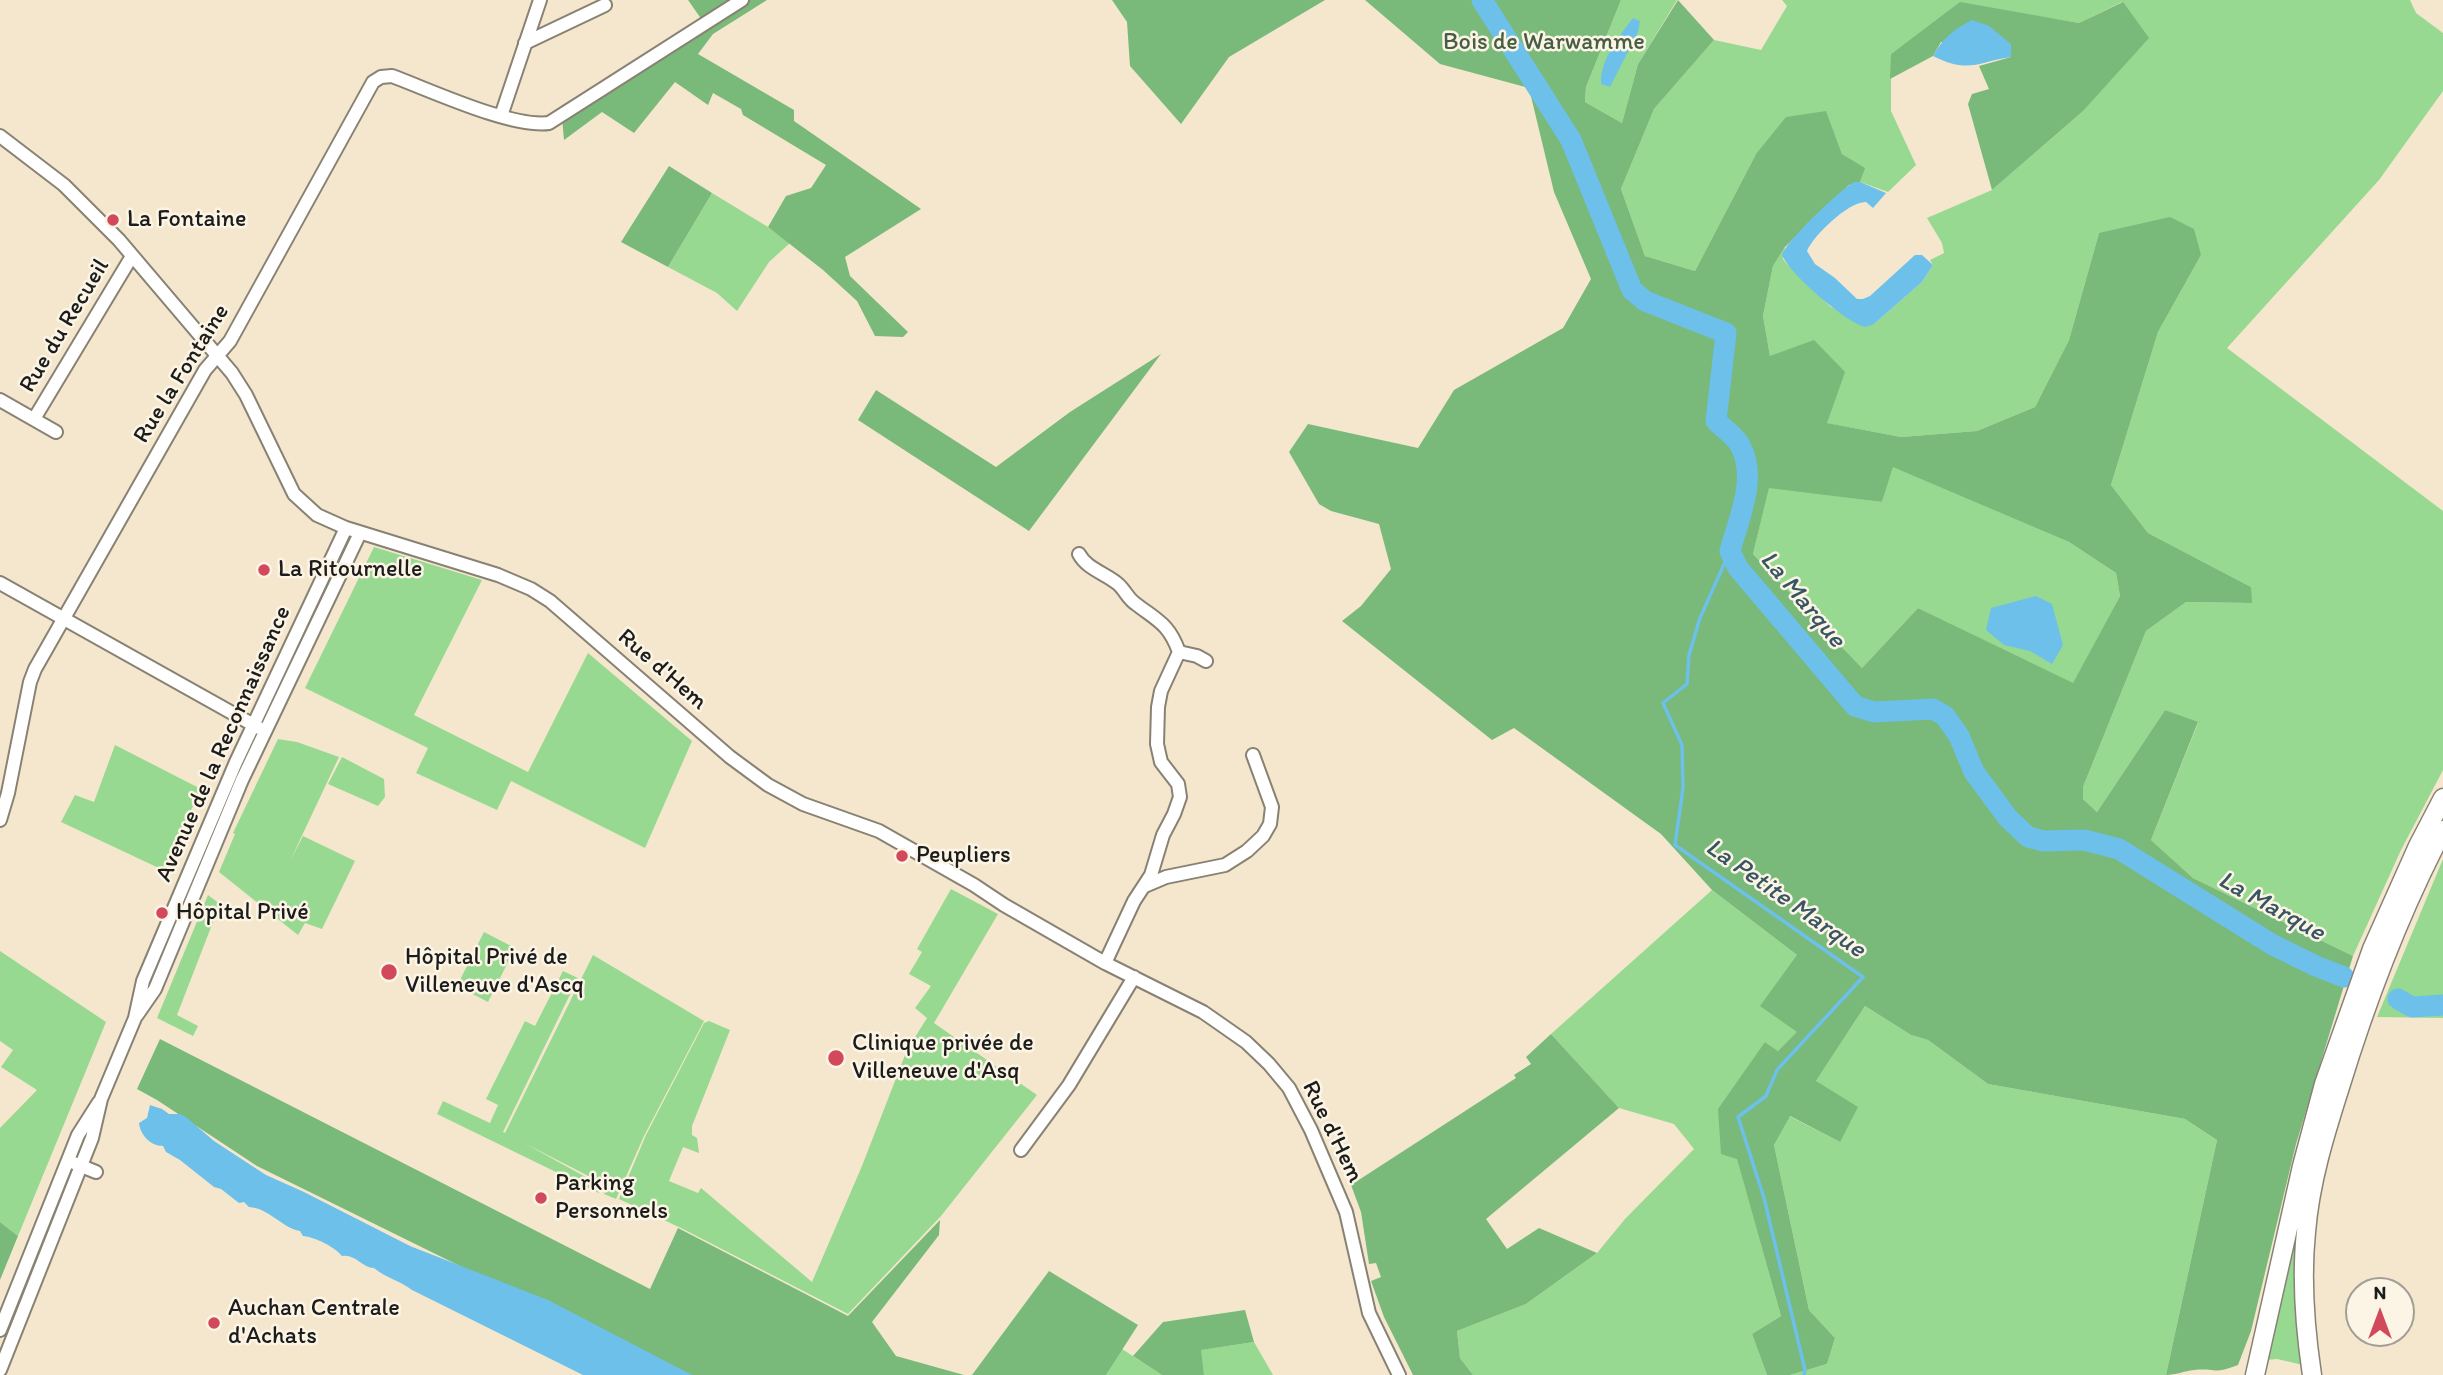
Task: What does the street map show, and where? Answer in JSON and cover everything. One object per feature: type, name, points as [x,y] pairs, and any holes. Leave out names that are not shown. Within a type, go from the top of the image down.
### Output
[{"type":"highway","points":[[2255,1375],[2302,1166],[2324,1084],[2380,929],[2443,798]]},
{"type":"highway","points":[[2312,1375],[2305,1314],[2304,1248],[2318,1162],[2350,1054],[2375,985],[2443,830]]},
{"type":"street","points":[[500,116],[540,0]]},
{"type":"street","name":"Rue la Fontaine","points":[[0,820],[32,676],[205,370],[230,341],[377,79],[392,76],[500,116],[532,124],[549,123],[742,0]]},
{"type":"street","points":[[525,43],[605,5]]},
{"type":"street","name":"Rue du Recueil","points":[[0,136],[77,197],[218,354]]},
{"type":"street","name":"Rue du Recueil","points":[[34,419],[132,256]]},
{"type":"street","name":"Rue d'Hem","points":[[218,354],[246,395],[294,495],[317,515],[345,528],[498,575],[531,589],[550,601],[730,757],[768,785],[803,804],[879,831],[1105,963],[1232,1030],[1269,1064],[1289,1088],[1311,1128],[1350,1225],[1367,1306],[1399,1375]]},
{"type":"street","name":"Rue du Recueil","points":[[0,400],[56,432]]},
{"type":"street","name":"Avenue de la Reconnaissance","points":[[0,1330],[67,1161],[83,1125],[101,1099],[135,1018],[143,981],[253,725],[345,528]]},
{"type":"street","name":"Avenue de la Reconnaissance","points":[[135,1018],[155,989],[265,730],[360,533]]},
{"type":"street","points":[[1079,554],[1087,564],[1115,582],[1135,604],[1163,622],[1172,633],[1180,652],[1161,691],[1157,744],[1161,762],[1178,784],[1180,797],[1163,835],[1153,870],[1134,901],[1105,963]]},
{"type":"street","points":[[0,583],[265,730]]},
{"type":"street","points":[[1180,652],[1197,656],[1206,662]]},
{"type":"street","points":[[1145,886],[1175,875],[1225,865],[1247,851],[1263,836],[1273,813],[1253,755]]},
{"type":"street","points":[[1021,1150],[1069,1085],[1133,977]]},
{"type":"street","name":"Avenue de la Reconnaissance","points":[[0,1370],[96,1128],[101,1099]]},
{"type":"street","points":[[67,1161],[96,1172]]},
{"type":"green space","points":[[688,0],[767,0],[713,34],[698,54],[794,110],[794,121],[921,209],[845,257],[850,276],[908,332],[903,337],[875,336],[857,301],[768,227],[786,196],[811,188],[826,165],[743,115],[741,109],[713,93],[708,105],[675,82],[634,133],[602,112],[564,140],[561,106],[702,20]]},
{"type":"green space","points":[[1112,0],[1325,0],[1229,57],[1181,124],[1130,66],[1127,22]]},
{"type":"green space","name":"Bois de Warwamme","points":[[1365,0],[1621,0],[1586,87],[1585,102],[1622,123],[1638,64],[1678,0],[1714,40],[1654,109],[1621,189],[1645,256],[1695,271],[1756,154],[1786,117],[1826,111],[1842,154],[1865,168],[1860,182],[1849,185],[1785,247],[1773,266],[1763,316],[1770,356],[1814,340],[1845,372],[1827,423],[1901,437],[1977,431],[2035,407],[2069,340],[2099,233],[2170,217],[2194,229],[2201,255],[2158,332],[2111,485],[2148,533],[2251,587],[2252,603],[2186,602],[2146,631],[2083,787],[2083,799],[2097,812],[2165,710],[2198,722],[2151,840],[2193,878],[2353,956],[2296,1144],[2251,1331],[2238,1365],[2219,1370],[2194,1370],[2166,1375],[2217,1140],[2185,1119],[1988,1084],[1928,1040],[1911,1035],[1865,1006],[1816,1081],[1858,1107],[1840,1142],[1790,1116],[1774,1145],[1809,1310],[1835,1338],[1827,1364],[1790,1375],[1767,1375],[1752,1334],[1781,1316],[1737,1159],[1721,1154],[1718,1109],[1765,1042],[1778,1051],[1797,1032],[1760,1006],[1797,955],[1712,890],[1661,834],[1514,728],[1492,740],[1342,621],[1361,606],[1391,569],[1379,524],[1331,511],[1319,504],[1289,452],[1308,424],[1418,448],[1454,390],[1563,328],[1591,279],[1554,192],[1529,88],[1440,64]],"holes":[[[1893,467],[2069,542],[2116,573],[2120,596],[2073,683],[1918,608],[1862,668],[1753,554],[1769,488],[1882,502]]]},
{"type":"green space","points":[[1621,0],[1677,0],[1638,64],[1622,123],[1585,102],[1586,87]]},
{"type":"green space","points":[[1782,0],[2410,0],[2416,13],[2443,33],[2443,91],[2379,180],[2227,348],[2443,511],[2443,770],[2401,850],[2353,956],[2193,878],[2151,840],[2198,723],[2165,710],[2097,812],[2083,799],[2083,787],[2146,631],[2186,602],[2251,603],[2251,587],[2148,533],[2111,485],[2158,332],[2201,255],[2099,233],[2069,340],[2035,407],[1977,431],[1901,437],[1826,423],[1770,356],[1763,316],[1773,266],[1785,247],[1783,259],[1831,307],[1874,324],[1922,282],[1933,265],[1930,260],[1944,253],[1942,243],[1927,218],[1992,190],[2082,112],[2122,2],[2079,23],[1960,3],[1891,54],[1891,111],[1916,165],[1888,192],[1860,182],[1864,168],[1842,154],[1826,112],[1756,154],[1695,271],[1645,256],[1621,189],[1654,109],[1714,40],[1761,50],[1787,6]]},
{"type":"green space","points":[[1960,2],[2079,23],[2123,2],[2149,38],[2082,112],[1992,190],[1968,104],[1972,94],[1989,89],[1979,66],[2011,57],[1941,42],[1933,56],[1890,79],[1891,54]]},
{"type":"green space","points":[[669,166],[712,193],[668,267],[621,242]]},
{"type":"green space","points":[[712,193],[790,243],[769,262],[737,311],[717,293],[668,267]]},
{"type":"green space","points":[[1161,354],[1029,531],[858,420],[876,390],[996,467],[1070,412]]},
{"type":"green space","points":[[1893,466],[2069,542],[2116,573],[2120,596],[2073,684],[1918,608],[1862,668],[1753,554],[1769,487],[1882,502]]},
{"type":"green space","points":[[374,547],[482,580],[414,715],[528,772],[588,653],[692,741],[645,848],[511,781],[497,810],[416,773],[428,748],[305,688]]},
{"type":"green space","points":[[278,739],[297,742],[339,757],[290,861],[303,836],[355,861],[322,929],[305,923],[298,935],[219,872],[235,834],[233,833]]},
{"type":"green space","points":[[115,745],[201,789],[163,870],[61,822],[75,795],[94,802]]},
{"type":"green space","points":[[342,757],[384,779],[385,797],[378,806],[328,784]]},
{"type":"green space","points":[[2443,859],[2443,1018],[2377,1017]]},
{"type":"green space","points":[[951,889],[998,914],[934,1023],[1037,1095],[941,1216],[848,1314],[619,1199],[646,1135],[704,1023],[709,1021],[730,1030],[692,1126],[692,1135],[697,1138],[699,1153],[683,1147],[669,1181],[698,1193],[701,1188],[812,1282],[862,1166],[907,1050],[927,1018],[915,1008],[931,986],[909,974],[922,952],[917,949]]},
{"type":"green space","points":[[1712,890],[1797,955],[1798,1032],[1778,1051],[1765,1042],[1737,1158],[1781,1316],[1752,1334],[1767,1375],[1473,1375],[1460,1358],[1457,1331],[1526,1304],[1597,1253],[1625,1219],[1694,1149],[1674,1124],[1619,1108],[1551,1034]]},
{"type":"green space","points":[[208,895],[220,904],[177,1015],[198,1026],[193,1036],[157,1018]]},
{"type":"green space","points":[[484,932],[515,948],[488,1002],[457,986]]},
{"type":"green space","points":[[0,951],[106,1022],[18,1236],[0,1222],[0,1128],[37,1090],[1,1067],[13,1050],[0,1041]]},
{"type":"green space","points":[[593,955],[704,1021],[644,1136],[616,1199],[604,1194],[606,1185],[524,1143],[602,1186],[599,1193],[437,1114],[443,1101],[490,1123],[498,1105],[486,1099],[525,1021],[535,1026],[563,971],[578,978],[503,1132],[505,1133]]},
{"type":"green space","points":[[1865,1006],[1911,1035],[1928,1040],[1988,1084],[2185,1119],[2217,1140],[2166,1375],[1790,1375],[1827,1364],[1835,1338],[1809,1310],[1774,1145],[1789,1116],[1840,1142],[1816,1081]]},
{"type":"green space","points":[[1551,1034],[1619,1108],[1486,1219],[1507,1249],[1539,1228],[1597,1253],[1526,1304],[1457,1331],[1460,1358],[1473,1375],[1413,1375],[1384,1317],[1371,1281],[1381,1277],[1376,1263],[1369,1264],[1361,1212],[1351,1185],[1516,1078],[1514,1075],[1531,1064],[1526,1057]]},
{"type":"green space","points":[[160,1039],[650,1289],[678,1228],[848,1316],[940,1220],[939,1235],[872,1322],[896,1356],[964,1375],[681,1375],[257,1166],[137,1089]]},
{"type":"green space","points":[[2300,1213],[2303,1365],[2277,1359],[2265,1360]]},
{"type":"green space","points":[[0,1222],[18,1236],[0,1280]]},
{"type":"green space","points":[[1049,1271],[1138,1325],[1106,1375],[972,1375]]},
{"type":"green space","points":[[1245,1310],[1254,1342],[1201,1350],[1204,1375],[1162,1375],[1133,1356],[1163,1322]]},
{"type":"green space","points":[[1254,1342],[1273,1375],[1204,1375],[1200,1350]]},
{"type":"green space","points":[[1122,1349],[1162,1375],[1106,1375]]},
{"type":"water","points":[[1484,0],[1493,0],[1558,104],[1577,143],[1570,147],[1552,108]]},
{"type":"water","points":[[1633,18],[1640,21],[1638,32],[1610,87],[1601,84],[1607,57]]},
{"type":"water","points":[[1972,20],[1989,26],[2011,44],[2011,57],[1965,66],[1933,56],[1950,35]]},
{"type":"water","points":[[1854,182],[1886,193],[1873,208],[1866,202],[1859,203],[1841,213],[1824,229],[1807,251],[1815,264],[1857,299],[1870,296],[1915,255],[1922,255],[1933,265],[1922,282],[1874,324],[1865,327],[1844,316],[1819,296],[1795,273],[1782,255],[1814,216]]},
{"type":"water","points":[[2036,596],[2052,604],[2063,645],[2052,664],[2030,651],[2004,645],[1986,630],[1991,608]]},
{"type":"water","points":[[150,1105],[169,1114],[186,1117],[214,1141],[266,1175],[410,1246],[548,1300],[692,1375],[583,1375],[412,1290],[374,1268],[351,1257],[342,1256],[329,1246],[303,1236],[300,1231],[263,1211],[249,1207],[244,1202],[239,1203],[166,1152],[163,1146],[150,1142],[139,1123],[147,1118]]},
{"type":"waterway","name":"La Marque","points":[[1482,0],[1571,140],[1632,290],[1645,301],[1726,333],[1716,421],[1740,445],[1747,471],[1745,498],[1730,551],[1738,568],[1855,706],[1874,712],[1933,709],[1945,716],[1959,736],[1974,772],[2008,818],[2028,837],[2044,841],[2084,840],[2119,849],[2273,945],[2344,977]]},
{"type":"waterway","name":"La Petite Marque","points":[[1730,551],[1700,618],[1689,655],[1687,684],[1663,703],[1682,745],[1683,788],[1675,845],[1863,977],[1777,1070],[1766,1096],[1738,1117],[1764,1198],[1804,1375]]},
{"type":"waterway","name":"La Marque","points":[[2398,999],[2412,1007],[2443,1005]]},
{"type":"place","name":"La Fontaine","points":[[113,220]]},
{"type":"place","name":"La Ritournelle","points":[[264,570]]},
{"type":"place","name":"Peupliers","points":[[902,856]]},
{"type":"place","name":"Hôpital Privé","points":[[162,913]]},
{"type":"place","name":"Hôpital Privé de Villeneuve d'Ascq","points":[[389,972]]},
{"type":"place","name":"Clinique privée de Villeneuve d'Asq","points":[[836,1058]]},
{"type":"place","name":"Parking Personnels","points":[[541,1198]]},
{"type":"place","name":"Auchan Centrale d'Achats","points":[[214,1323]]}]
